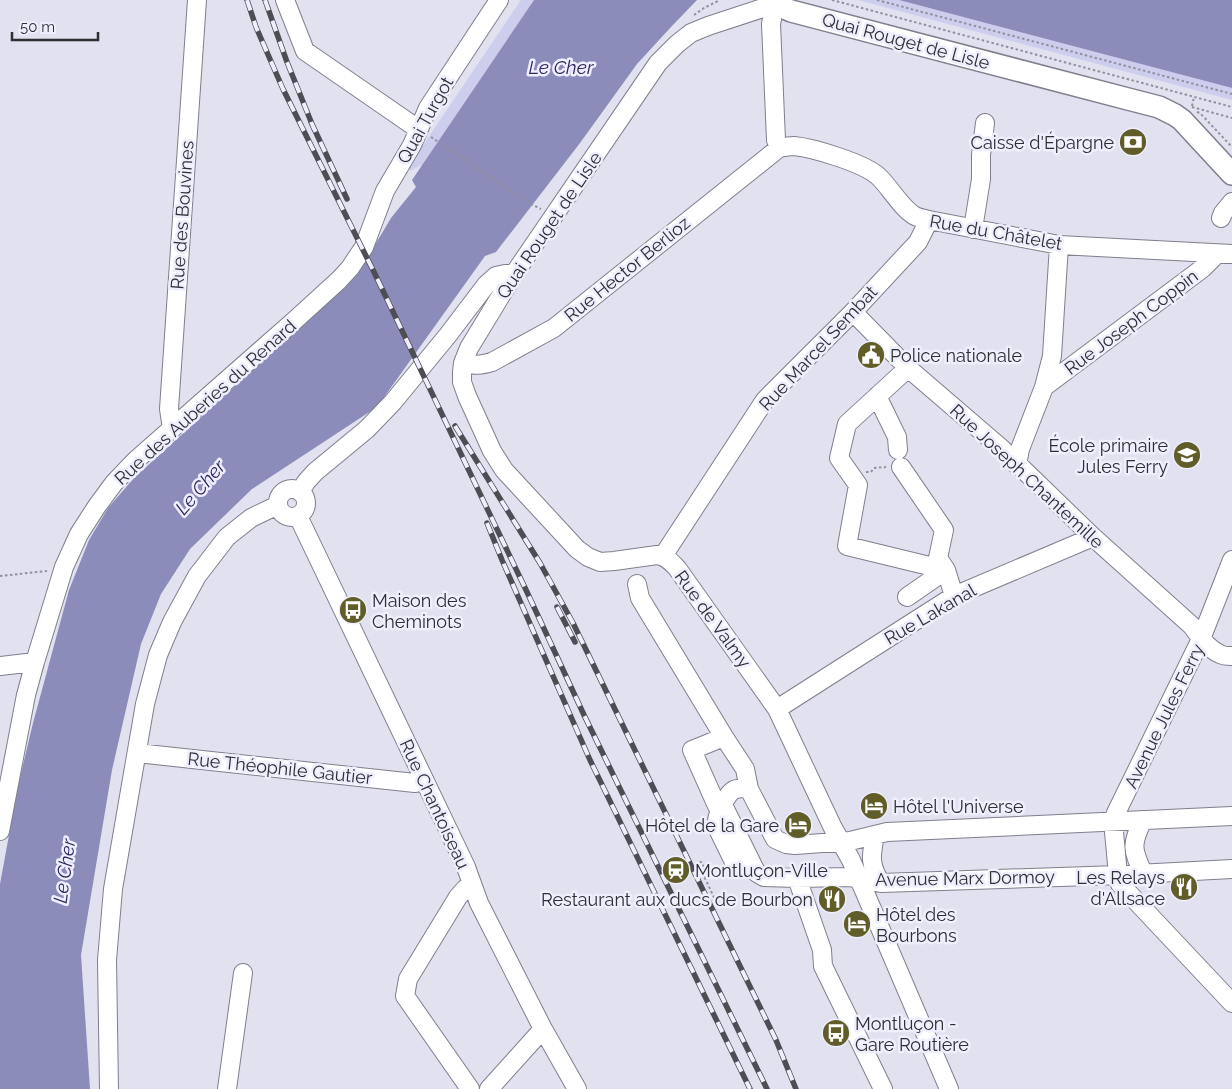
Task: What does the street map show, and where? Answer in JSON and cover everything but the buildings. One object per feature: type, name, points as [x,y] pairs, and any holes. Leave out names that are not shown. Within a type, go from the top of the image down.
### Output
[{"type":"main road","name":"Quai Rouget de Lisle","points":[[773,2],[791,11],[1168,110],[1182,120],[1232,174]]},
{"type":"street","name":"Rue des Bouvines","points":[[172,429],[168,409],[197,0]]},
{"type":"street","points":[[285,0],[305,52],[422,131]]},
{"type":"street","name":"Quai Turgot","points":[[364,247],[385,191],[422,131],[428,108],[499,0]]},
{"type":"street","points":[[708,26],[722,13],[745,0]]},
{"type":"street","points":[[773,2],[771,24],[776,140],[779,148]]},
{"type":"street","name":"Quai Rouget de Lisle","points":[[467,396],[462,382],[463,363],[477,333],[514,274],[658,63],[691,33],[773,2]]},
{"type":"street","points":[[973,229],[982,179],[981,155],[985,123]]},
{"type":"street","name":"Rue du Châtelet","points":[[779,148],[793,146],[810,149],[857,163],[879,177],[914,216],[929,220],[1059,245],[1232,254]]},
{"type":"street","name":"Rue Hector Berlioz","points":[[463,363],[473,366],[492,362],[554,328],[779,148]]},
{"type":"street","points":[[1221,218],[1226,208],[1232,202]]},
{"type":"street","name":"Rue Marcel Sembat","points":[[663,556],[765,400],[853,312],[918,242],[929,220]]},
{"type":"street","points":[[1017,465],[1020,448],[1044,387],[1052,356],[1059,245]]},
{"type":"street","name":"Rue des Auberies du Renard","points":[[0,831],[4,789],[26,695],[64,569],[79,534],[114,483],[136,460],[339,280],[364,247]]},
{"type":"street","name":"Rue Joseph Coppin","points":[[1044,387],[1203,268],[1213,258],[1214,254]]},
{"type":"street","points":[[300,492],[306,482],[316,472],[367,429],[393,402],[486,285],[496,276],[514,274]]},
{"type":"street","name":"Rue Joseph Chantemille","points":[[853,312],[908,368],[1000,448],[1093,537],[1192,626],[1201,639],[1212,649],[1221,655],[1232,656]]},
{"type":"street","points":[[908,368],[847,424],[839,458],[858,485],[846,546],[946,570]]},
{"type":"street","name":"Rue de Valmy","points":[[467,396],[492,451],[504,470],[577,549],[588,557],[600,562],[657,554],[670,561],[677,568],[777,710],[866,893],[949,1089]]},
{"type":"street","points":[[877,396],[897,437],[899,458],[944,530],[938,558],[946,570],[954,596]]},
{"type":"street","points":[[292,489],[300,492],[306,502],[304,510],[298,516],[289,517],[285,515],[279,509],[280,496],[287,490],[292,489]]},
{"type":"street","points":[[109,1089],[107,960],[113,889],[145,704],[158,655],[172,622],[197,576],[227,537],[251,518],[278,505]]},
{"type":"street","name":"Rue Chantoiseau","points":[[298,516],[466,867],[479,903],[543,1029],[577,1089]]},
{"type":"street","name":"Rue Lakanal","points":[[777,710],[954,596],[1093,537]]},
{"type":"street","name":"Avenue Jules Ferry","points":[[1118,874],[1113,821],[1201,639],[1232,560]]},
{"type":"street","points":[[907,597],[946,570]]},
{"type":"street","points":[[637,584],[640,598],[745,769],[749,789],[775,839],[786,844],[795,845],[838,835],[850,841],[887,832],[1232,816]]},
{"type":"street","points":[[0,666],[35,662]]},
{"type":"street","name":"Avenue Marx Dormoy","points":[[724,737],[692,750],[698,763],[706,766],[722,808],[749,867],[764,877],[833,877],[881,883],[1232,869]]},
{"type":"street","name":"Rue Théophile Gautier","points":[[137,752],[414,783],[424,781]]},
{"type":"street","points":[[722,808],[734,789],[749,789]]},
{"type":"street","points":[[1143,873],[1135,856],[1134,843],[1144,820]]},
{"type":"street","points":[[875,835],[871,852],[872,865],[881,883]]},
{"type":"street","points":[[1118,874],[1120,884],[1232,1003]]},
{"type":"street","points":[[797,878],[822,950],[823,966],[883,1089]]},
{"type":"street","points":[[470,1089],[405,996],[408,979],[458,897],[472,885]]},
{"type":"street","points":[[227,1089],[243,974]]},
{"type":"street","points":[[489,1089],[543,1029]]},
{"type":"path","points":[[832,0],[1232,107]]},
{"type":"path","points":[[877,0],[1232,94]]},
{"type":"path","points":[[1191,110],[1194,97]]},
{"type":"path","points":[[422,131],[533,205]]},
{"type":"path","points":[[858,485],[866,472],[871,472],[874,468],[899,458]]},
{"type":"path","points":[[0,576],[64,569]]},
{"type":"path","points":[[704,867],[701,862],[698,864],[717,904],[720,902],[718,898]]},
{"type":"path","points":[[704,877],[709,875]]},
{"type":"path","points":[[708,884],[712,881]]},
{"type":"shaded area","points":[[521,0],[534,0],[423,164],[410,171],[409,166]]},
{"type":"shaded area","points":[[858,0],[899,0],[1232,88],[1232,100]]},
{"type":"water","name":"Le Cher","points":[[534,0],[697,0],[637,64],[580,143],[496,252],[485,256],[377,407],[252,489],[190,549],[161,594],[141,644],[112,770],[81,955],[90,1089],[0,1089],[0,884],[18,786],[33,723],[69,590],[89,540],[108,508],[134,478],[357,275],[391,218],[416,187],[412,180]]},
{"type":"water","points":[[899,0],[1232,0],[1232,88]]},
{"type":"railway","points":[[247,0],[256,27],[283,89],[374,272],[584,715],[767,1089]]},
{"type":"railway","points":[[265,0],[314,129]]},
{"type":"railway","points":[[311,122],[347,199]]},
{"type":"railway","points":[[455,426],[540,563],[573,623],[776,1040],[796,1089]]},
{"type":"railway","points":[[487,523],[590,760],[750,1089]]},
{"type":"railway","points":[[557,607],[575,642]]},
{"type":"place","name":"Caisse d'Épargne","points":[[1133,142]]},
{"type":"place","name":"Police nationale","points":[[871,355]]},
{"type":"place","name":"École primaire Jules Ferry","points":[[1187,455]]},
{"type":"place","name":"Maison des Cheminots","points":[[353,610]]},
{"type":"place","name":"Hôtel l'Universe","points":[[874,806]]},
{"type":"place","name":"Hôtel de la Gare","points":[[798,825]]},
{"type":"place","name":"Montluçon-Ville","points":[[676,870]]},
{"type":"place","name":"Les Relays d'Allsace","points":[[1184,887]]},
{"type":"place","name":"Restaurant aux ducs de Bourbon","points":[[832,899]]},
{"type":"place","name":"Hôtel des Bourbons","points":[[857,924]]},
{"type":"place","name":"Montluçon - Gare Routière","points":[[836,1033]]}]
